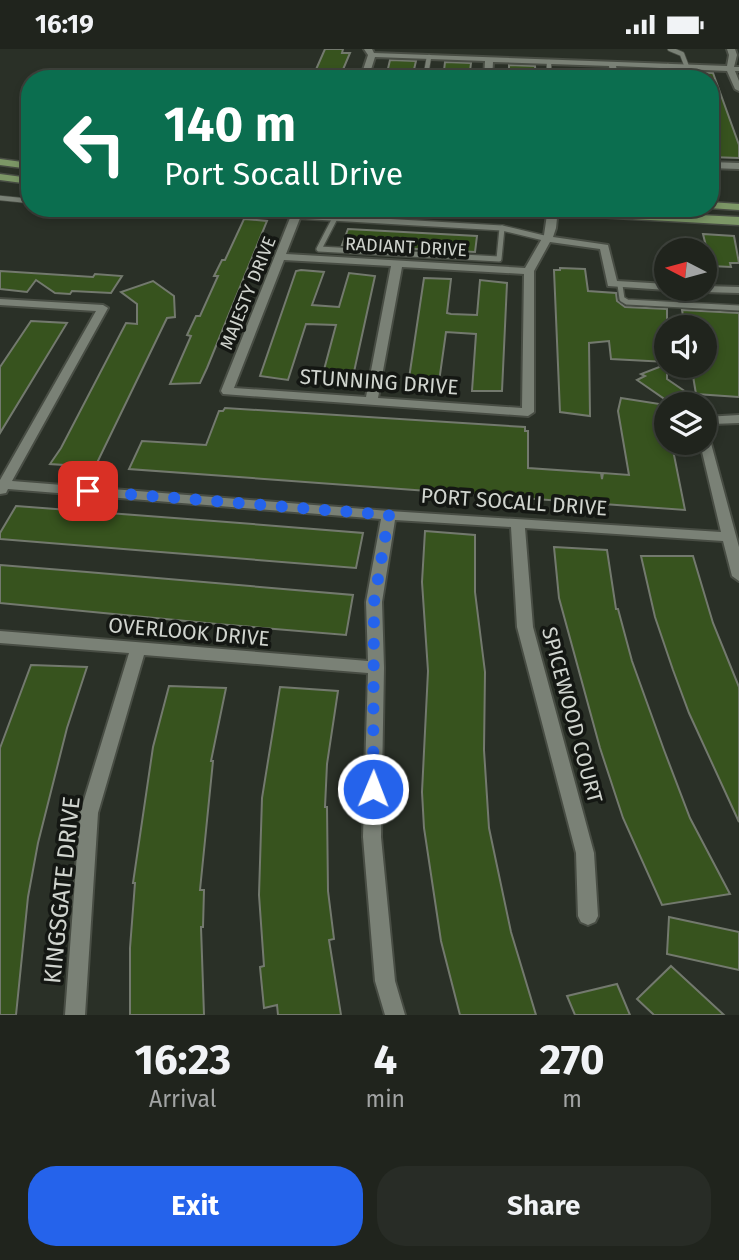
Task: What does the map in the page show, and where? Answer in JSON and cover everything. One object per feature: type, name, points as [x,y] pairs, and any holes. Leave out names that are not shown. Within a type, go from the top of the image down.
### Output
[{"type":"main road","points":[[0,162],[21,165]]},
{"type":"main road","points":[[0,177],[21,179]]},
{"type":"main road","points":[[719,206],[739,207]]},
{"type":"main road","points":[[671,217],[739,221]]},
{"type":"street","points":[[731,49],[739,89]]},
{"type":"street","points":[[366,70],[370,52],[489,60],[735,69]]},
{"type":"street","points":[[488,70],[489,60]]},
{"type":"street","points":[[612,64],[613,70]]},
{"type":"street","points":[[719,165],[739,166]]},
{"type":"street","name":"MAJESTY DRIVE","points":[[227,391],[296,217]]},
{"type":"street","points":[[530,271],[534,257],[548,239],[554,225],[553,217]]},
{"type":"street","points":[[548,239],[606,247],[612,284],[654,286]]},
{"type":"street","name":"RADIANT DRIVE","points":[[281,257],[530,271]]},
{"type":"street","points":[[370,401],[397,264]]},
{"type":"street","name":"STUNNING DRIVE","points":[[227,391],[528,412],[530,271]]},
{"type":"street","points":[[718,290],[739,291]]},
{"type":"street","points":[[0,302],[103,308],[3,488]]},
{"type":"street","points":[[717,420],[739,419]]},
{"type":"street","points":[[709,455],[739,576]]},
{"type":"street","name":"PORT SOCALL DRIVE","points":[[3,488],[728,537]]},
{"type":"street","points":[[389,515],[374,602],[376,669],[372,837],[385,981],[395,1015]]},
{"type":"street","name":"SPICEWOOD COURT","points":[[518,524],[525,627],[585,853],[588,916]]},
{"type":"street","name":"OVERLOOK DRIVE","points":[[0,637],[376,669]]},
{"type":"street","name":"KINGSGATE DRIVE","points":[[75,1015],[89,813],[138,650]]},
{"type":"lane","points":[[670,49],[682,54],[687,67]]},
{"type":"lane","points":[[427,70],[429,57]]},
{"type":"lane","points":[[549,62],[549,70]]},
{"type":"lane","points":[[668,66],[669,70]]},
{"type":"lane","points":[[0,198],[21,200]]},
{"type":"lane","points":[[329,217],[502,228],[548,239]]},
{"type":"lane","points":[[335,218],[319,249],[499,259],[502,228]]},
{"type":"lane","points":[[620,285],[622,299],[627,302],[739,308]]},
{"type":"building","points":[[325,49],[343,49],[342,53],[350,53],[343,70],[316,70]]},
{"type":"building","points":[[390,60],[416,61],[414,70],[388,70]]},
{"type":"building","points":[[445,62],[471,63],[470,70],[444,70]]},
{"type":"building","points":[[509,65],[535,66],[535,70],[509,70]]},
{"type":"building","points":[[719,90],[739,145],[739,158],[719,157]]},
{"type":"building","points":[[244,219],[267,221],[207,368],[200,383],[170,384],[191,336],[187,335],[196,316],[200,316],[218,276],[214,276],[222,260],[225,260]]},
{"type":"building","points":[[348,229],[477,236],[475,252],[342,245]]},
{"type":"building","points":[[703,234],[734,236],[739,263],[730,263],[731,267],[718,266],[718,238],[704,238]]},
{"type":"building","points":[[585,269],[588,291],[616,293],[617,301],[625,307],[667,309],[667,315],[654,315],[654,361],[611,359],[609,341],[589,343],[590,416],[560,412],[554,270]]},
{"type":"building","points":[[0,271],[93,277],[95,274],[122,276],[111,293],[72,291],[70,294],[55,293],[36,280],[27,292],[0,289]]},
{"type":"building","points":[[296,271],[324,272],[312,305],[339,307],[349,273],[375,276],[352,381],[321,381],[336,325],[306,324],[288,380],[260,376]]},
{"type":"building","points":[[424,278],[451,279],[447,313],[451,314],[477,315],[480,280],[507,283],[502,391],[472,391],[476,334],[446,332],[438,389],[408,385]]},
{"type":"building","points":[[153,281],[174,296],[175,317],[167,318],[95,467],[50,464],[126,323],[137,324],[137,304],[121,292]]},
{"type":"building","points":[[682,310],[739,313],[739,397],[717,395],[717,392],[696,392],[693,378],[717,378],[717,315],[683,315]]},
{"type":"building","points":[[31,321],[67,323],[0,433],[0,367]]},
{"type":"building","points":[[654,369],[654,378],[667,378],[686,392],[654,392],[637,380],[645,376],[641,374]]},
{"type":"building","points":[[621,398],[654,403],[654,455],[674,455],[685,510],[129,469],[142,441],[206,445],[219,411],[225,408],[525,427],[525,431],[528,431],[528,468],[601,473],[602,479],[603,473],[629,475],[618,411]]},
{"type":"building","points":[[16,506],[363,533],[356,568],[0,539],[0,533]]},
{"type":"building","points":[[425,531],[475,535],[475,592],[485,672],[484,750],[489,828],[511,932],[536,1015],[460,1015],[441,941],[424,828],[422,792],[428,671],[422,582]]},
{"type":"building","points":[[554,547],[607,550],[616,609],[632,661],[690,818],[730,894],[662,905],[623,818],[600,748],[559,598]]},
{"type":"building","points":[[641,556],[693,556],[713,623],[739,687],[739,822],[689,713],[673,670],[655,617]]},
{"type":"building","points":[[0,565],[353,595],[346,635],[0,603]]},
{"type":"building","points":[[31,665],[87,667],[67,728],[38,843],[28,897],[16,1015],[0,1015],[0,748]]},
{"type":"building","points":[[169,686],[226,688],[211,761],[200,890],[204,890],[201,927],[204,1015],[130,1015],[133,883],[153,747]]},
{"type":"building","points":[[280,687],[338,691],[327,764],[325,807],[328,891],[334,939],[329,940],[341,1015],[278,1015],[277,1005],[264,1008],[260,967],[264,966],[259,895],[262,798]]},
{"type":"building","points":[[669,917],[739,932],[739,970],[667,954]]},
{"type":"building","points":[[671,966],[724,1015],[654,1015],[637,999]]},
{"type":"building","points":[[617,984],[630,1015],[575,1015],[567,996]]},
{"type":"route","points":[[88,491],[389,515],[374,602],[376,669],[373,789]]}]
